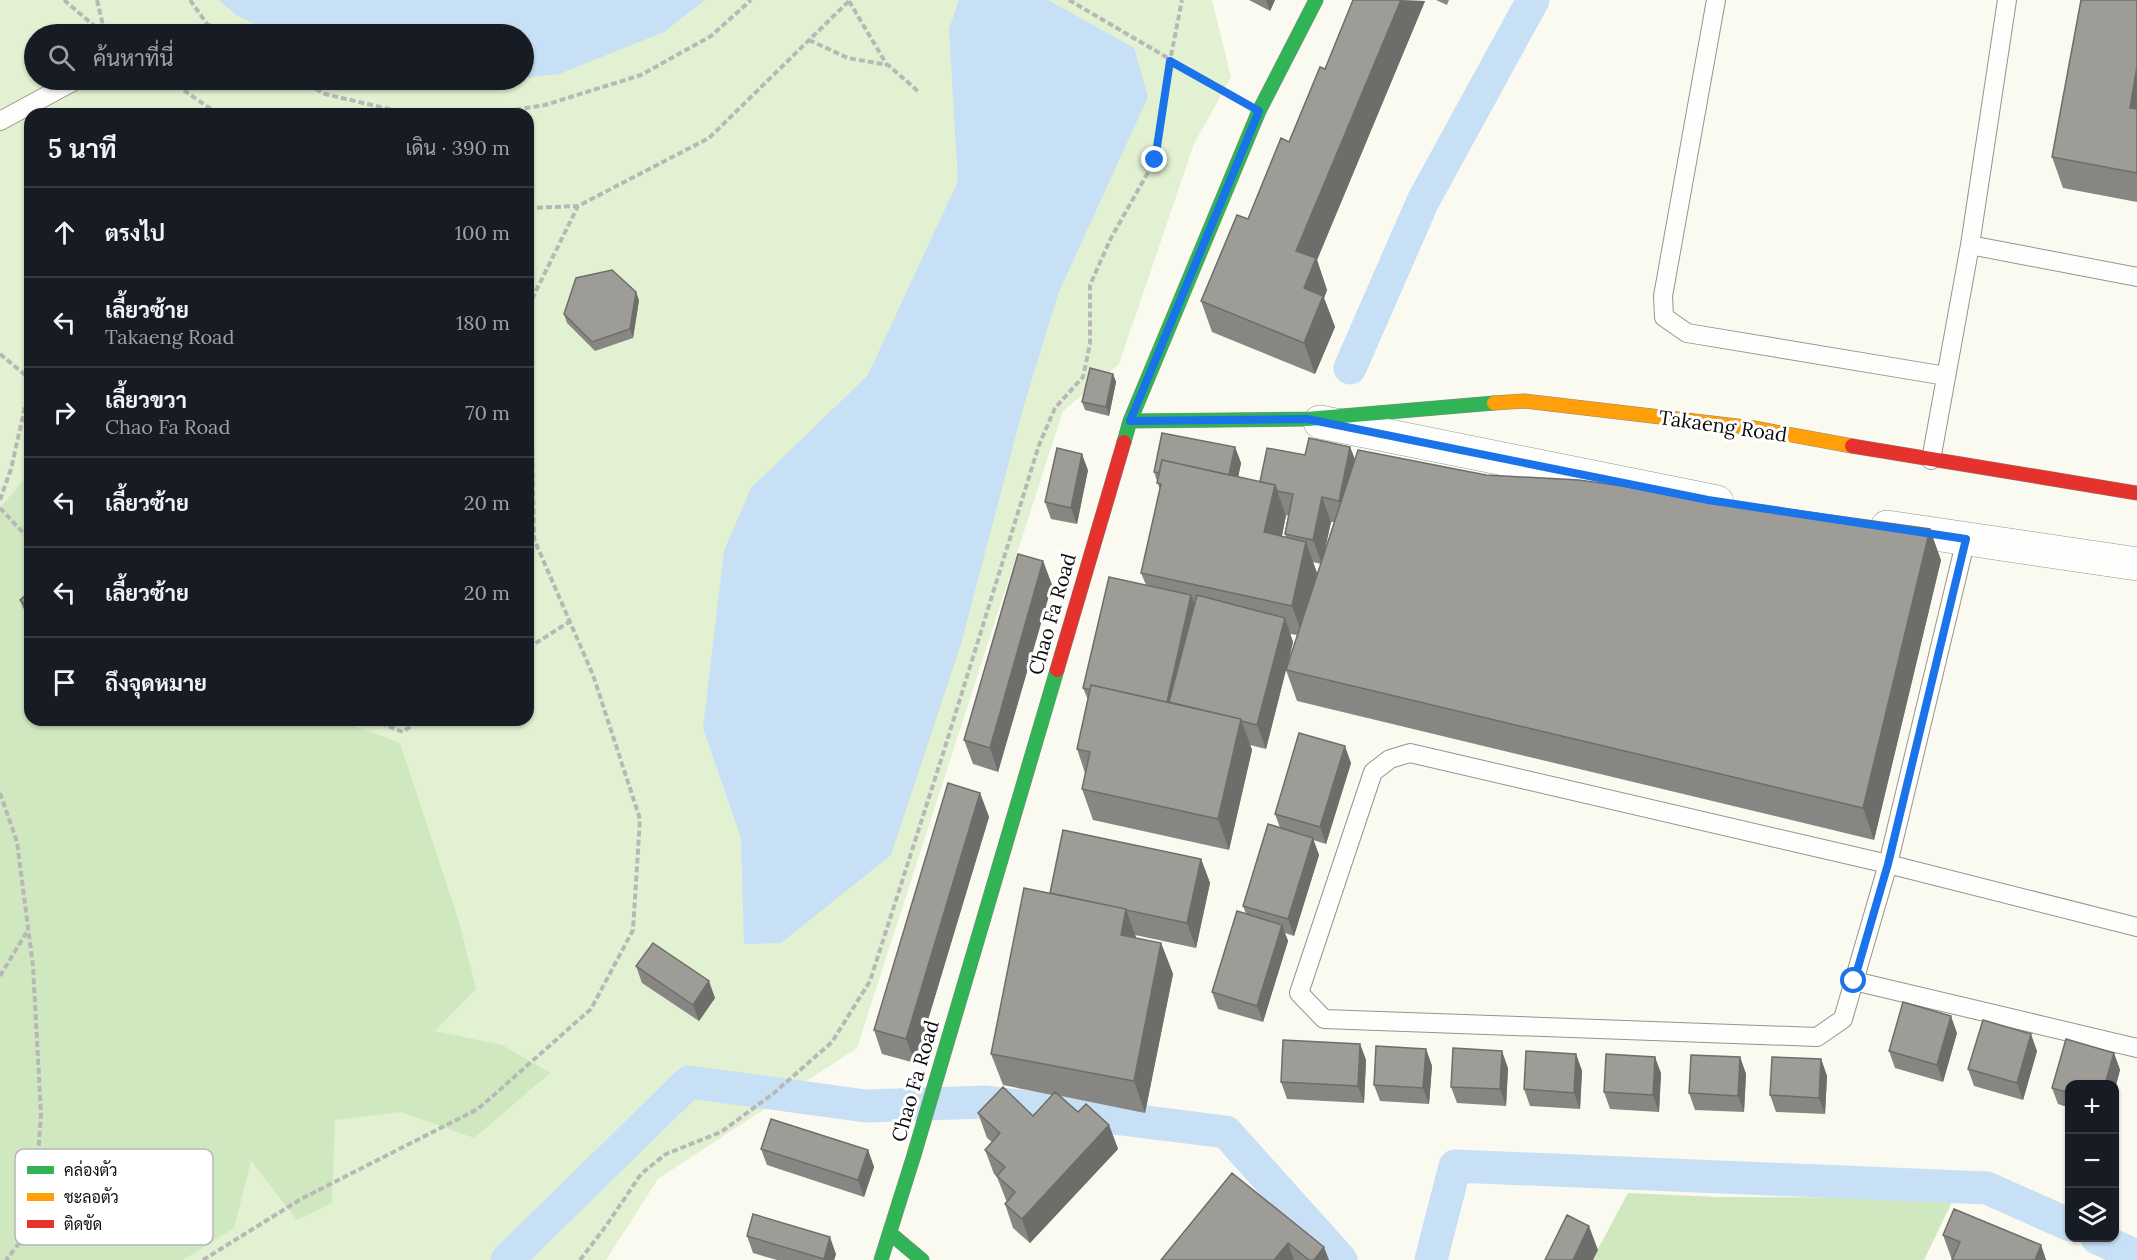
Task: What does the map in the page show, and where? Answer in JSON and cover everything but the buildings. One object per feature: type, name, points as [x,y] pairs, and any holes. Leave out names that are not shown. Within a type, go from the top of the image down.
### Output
[{"type":"main road","name":"Chao Fa Road","points":[[881,1260],[891,1234],[1130,421],[1259,111],[1316,0]]},
{"type":"main road","name":"Takaeng Road","points":[[1130,421],[1307,419],[1524,401],[1754,428],[1931,460],[2137,493]]},
{"type":"main road","points":[[891,1234],[922,1260]]},
{"type":"street","name":"Takaeng Road","points":[[1307,419],[1706,509],[1743,506]]},
{"type":"street","points":[[1860,523],[2137,564]]},
{"type":"lane","points":[[1716,0],[1663,296],[1664,316],[1687,333],[1946,376]]},
{"type":"lane","points":[[1931,460],[1970,245],[2007,0]]},
{"type":"lane","points":[[24,108],[57,90]]},
{"type":"lane","points":[[0,121],[24,108]]},
{"type":"lane","points":[[1970,245],[2137,277]]},
{"type":"lane","points":[[1966,539],[1888,864],[1843,1019],[1816,1037],[1324,1019],[1299,993],[1372,772],[1390,759],[1410,753],[1888,864],[2137,927]]},
{"type":"lane","points":[[1854,981],[2137,1048]]},
{"type":"path","points":[[64,0],[93,24]]},
{"type":"path","points":[[97,0],[103,24]]},
{"type":"path","points":[[190,0],[207,24]]},
{"type":"path","points":[[526,108],[544,105],[641,75],[711,36],[751,0]]},
{"type":"path","points":[[1069,0],[1259,111]]},
{"type":"path","points":[[580,1260],[641,1174],[666,1154],[721,1132],[774,1094],[832,1042],[870,981],[1039,445],[1055,408],[1083,377],[1090,344],[1090,285],[1111,238],[1155,160],[1182,0]]},
{"type":"path","points":[[534,208],[578,206],[709,138],[850,1],[888,65],[919,92]]},
{"type":"path","points":[[809,40],[848,58],[888,65]]},
{"type":"path","points":[[183,90],[209,108]]},
{"type":"path","points":[[318,90],[325,94],[385,108]]},
{"type":"path","points":[[534,295],[578,206]]},
{"type":"path","points":[[0,354],[24,374]]},
{"type":"path","points":[[0,500],[11,469],[24,412]]},
{"type":"path","points":[[0,508],[24,534]]},
{"type":"path","points":[[203,1260],[301,1199],[478,1109],[591,1009],[633,930],[640,819],[593,675],[534,539]]},
{"type":"path","points":[[534,644],[569,622]]},
{"type":"path","points":[[388,726],[403,732],[411,726]]},
{"type":"path","points":[[0,794],[17,842],[33,966],[40,1114],[38,1149]]},
{"type":"path","points":[[0,976],[28,930]]},
{"type":"path","points":[[6,1260],[18,1245]]},
{"type":"green space","points":[[0,0],[1212,0],[1231,77],[1194,144],[1119,364],[1063,411],[857,1048],[658,1179],[606,1260],[0,1260]]},
{"type":"green space","points":[[24,476],[24,726],[353,726],[400,743],[459,922],[476,989],[435,1031],[502,1045],[550,1073],[474,1138],[401,1112],[335,1120],[332,1203],[297,1220],[251,1161],[234,1228],[213,1241],[213,1149],[15,1149],[15,1245],[207,1245],[183,1260],[0,1260],[0,508],[23,481]]},
{"type":"green space","points":[[1628,1193],[1717,1197],[1954,1198],[1924,1260],[1592,1260]]},
{"type":"water","points":[[219,0],[705,0],[664,32],[559,74],[534,77],[534,24],[254,24],[236,15]]},
{"type":"water","points":[[959,0],[1048,0],[1134,48],[1148,97],[1058,294],[1022,412],[961,644],[891,855],[781,943],[744,944],[741,838],[703,728],[724,551],[751,488],[868,375],[958,181],[949,29]]},
{"type":"waterway","points":[[1350,368],[1423,201],[1533,0]]},
{"type":"waterway","points":[[507,1260],[689,1082],[866,1106],[986,1102],[1226,1132],[1341,1260]]},
{"type":"waterway","points":[[1431,1260],[1455,1166],[1987,1188],[2065,1223]]},
{"type":"waterway","points":[[2106,1242],[2137,1256]]},
{"type":"traffic: fast","points":[[1124,442],[1130,421],[1259,111],[1316,0]]},
{"type":"traffic: fast","points":[[1130,421],[1307,419],[1494,403]]},
{"type":"traffic: fast","points":[[881,1260],[1057,670]]},
{"type":"traffic: fast","points":[[891,1234],[922,1260]]},
{"type":"traffic: slow","points":[[1494,403],[1524,401],[1754,428],[1852,446]]},
{"type":"traffic: jam","points":[[1057,670],[1124,442]]},
{"type":"traffic: jam","points":[[1852,446],[2137,493]]},
{"type":"route","points":[[1155,160],[1170,61],[1259,111],[1130,421],[1307,419],[1708,500],[1966,539],[1888,864],[1854,981]]}]
